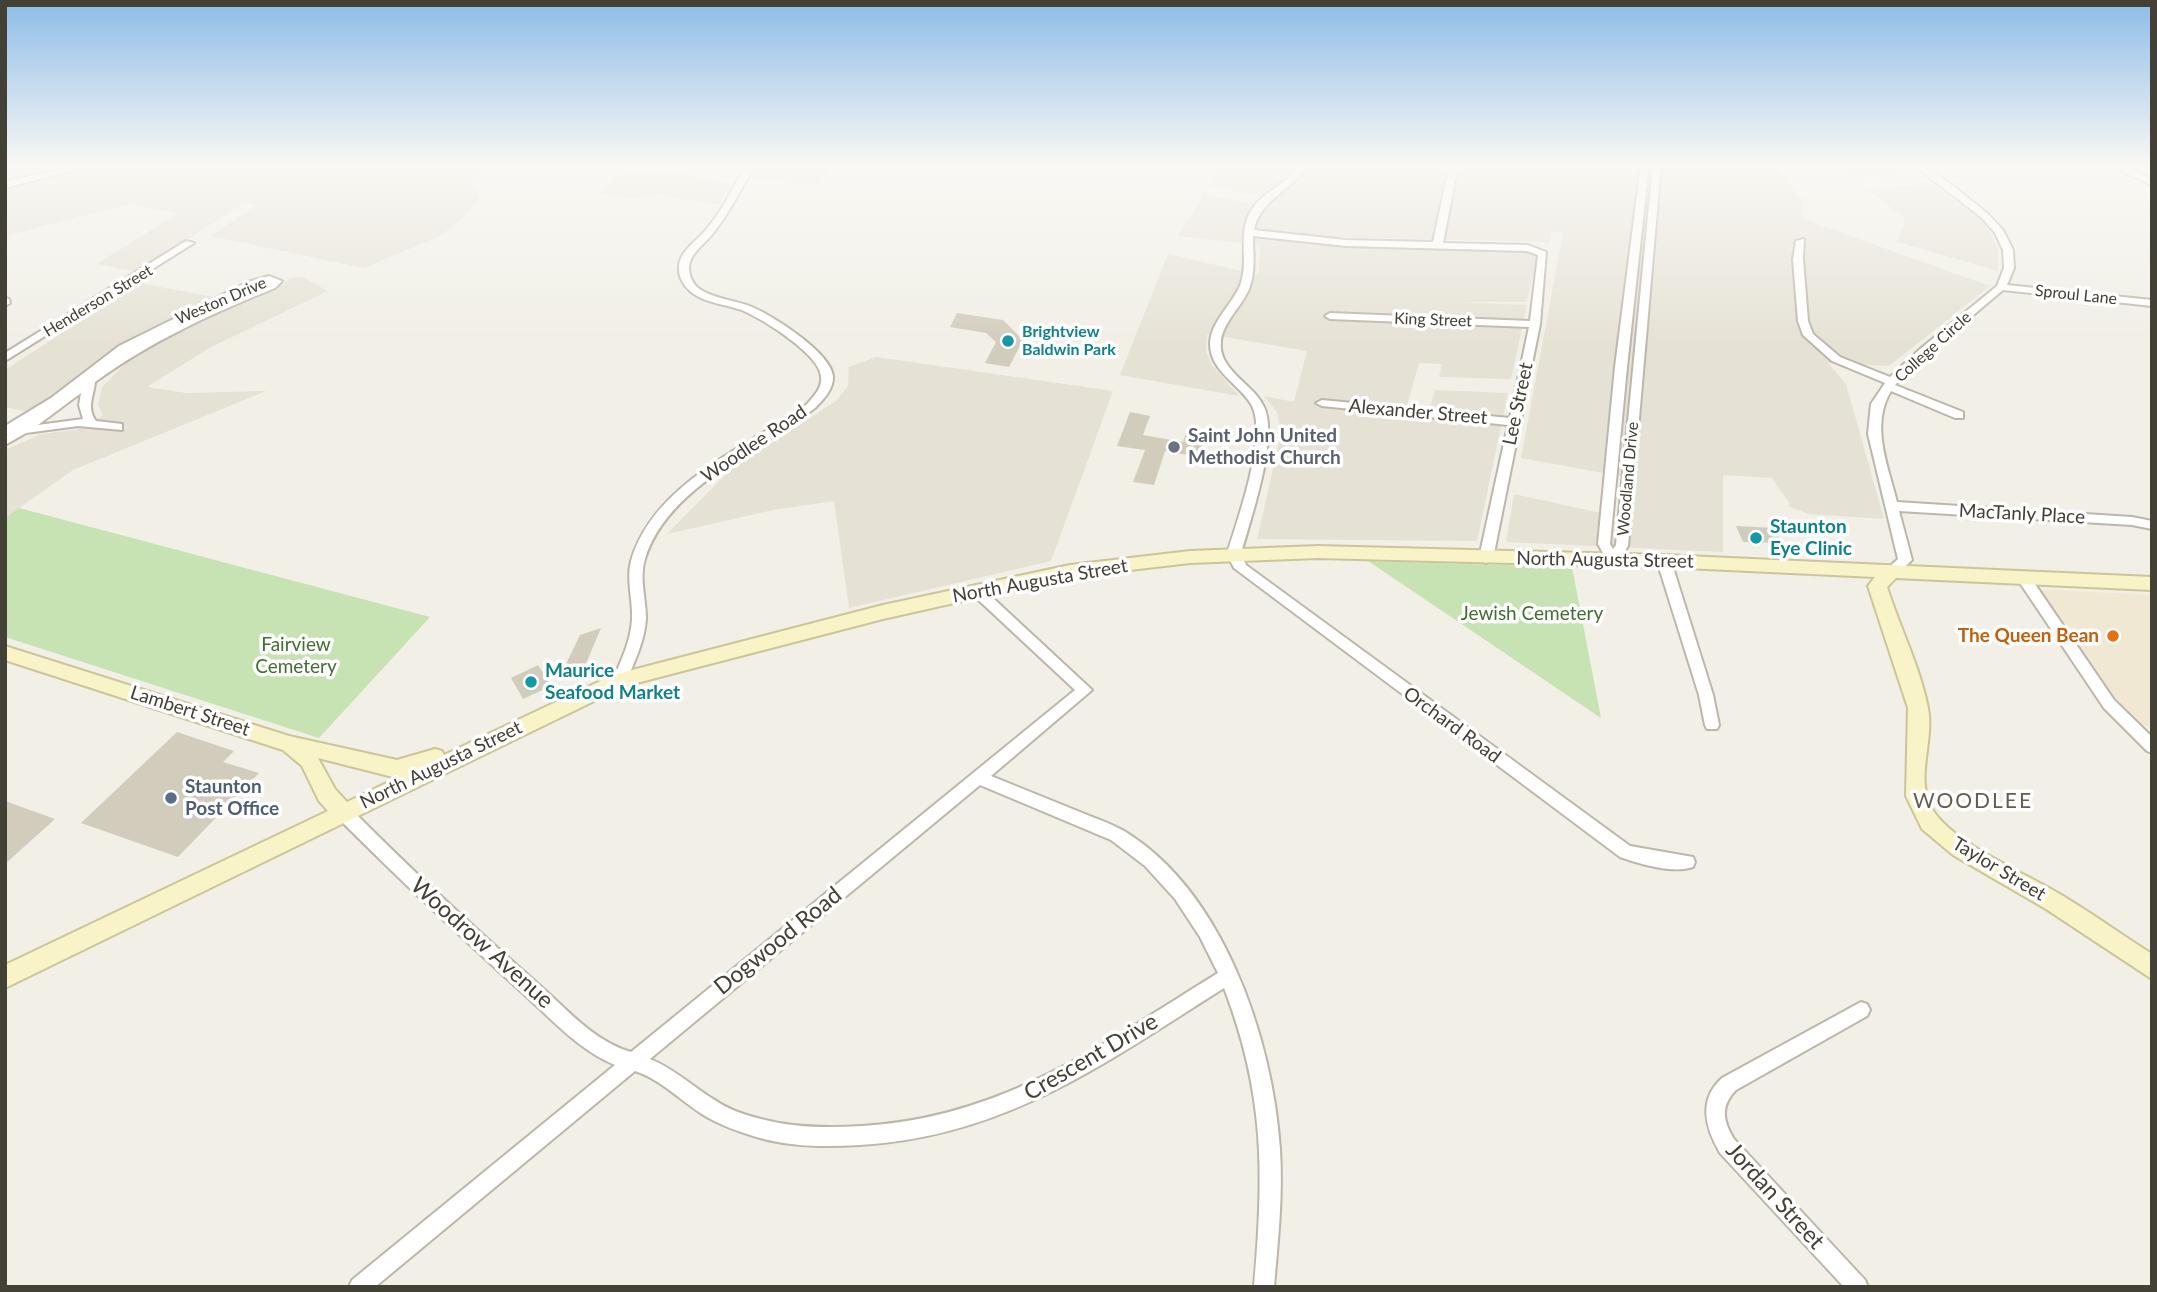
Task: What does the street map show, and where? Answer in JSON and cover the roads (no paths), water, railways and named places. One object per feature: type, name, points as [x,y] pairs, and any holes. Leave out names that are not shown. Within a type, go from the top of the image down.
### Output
[{"type":"main road","name":"North Augusta Street","points":[[5,977],[620,680],[976,590],[1070,571],[1234,554],[1318,552],[1613,559],[2152,584]]},
{"type":"main road","name":"Taylor Street","points":[[1891,572],[1877,586],[1902,653],[1918,710],[1920,728],[1916,794],[1924,815],[1957,846],[2054,902],[2152,968]]},
{"type":"main road","name":"Lambert Street","points":[[5,653],[289,744],[309,760],[327,795],[343,812]]},
{"type":"main road","points":[[278,739],[397,769],[538,719]]},
{"type":"street","name":"Woodlee Road","points":[[620,680],[634,645],[639,623],[637,566],[642,549],[653,529],[704,477],[811,406],[826,383],[825,370],[818,360],[773,322],[749,309],[696,291],[685,276],[687,257],[714,224]]},
{"type":"street","points":[[1234,554],[1260,452],[1263,420],[1255,401],[1223,367],[1215,342],[1247,281],[1250,268],[1247,232],[1251,224]]},
{"type":"street","points":[[1247,232],[1336,243],[1437,247],[1442,224]]},
{"type":"street","name":"Woodland Drive","points":[[1638,224],[1604,544],[1613,559],[1622,546],[1651,224]]},
{"type":"street","points":[[1993,224],[2007,244],[2010,267],[2001,287]]},
{"type":"street","points":[[1801,241],[1798,259],[1806,332],[1817,346],[1830,355],[1959,415]]},
{"type":"street","name":"Henderson Street","points":[[5,358],[189,243]]},
{"type":"street","name":"Lee Street","points":[[1437,247],[1528,248],[1541,252],[1545,257],[1535,324],[1486,558]]},
{"type":"street","name":"Weston Drive","points":[[269,279],[277,281],[156,338],[9,434],[110,357],[139,339],[252,284],[269,279]]},
{"type":"street","name":"Sproul Lane","points":[[2001,287],[2152,303]]},
{"type":"street","name":"College Circle","points":[[1891,572],[1905,560],[1873,428],[1877,404],[1890,384],[1923,352],[2001,287]]},
{"type":"street","name":"King Street","points":[[1330,316],[1535,324]]},
{"type":"street","points":[[93,424],[86,417],[84,406],[88,389],[94,379]]},
{"type":"street","name":"Alexander Street","points":[[1322,403],[1514,422]]},
{"type":"street","points":[[9,434],[64,423],[118,427]]},
{"type":"street","name":"MacTanly Place","points":[[1892,506],[2132,521],[2152,525]]},
{"type":"street","name":"Orchard Road","points":[[1234,554],[1241,568],[1295,610],[1626,852],[1687,862]]},
{"type":"street","points":[[1664,561],[1706,695],[1712,725]]},
{"type":"street","points":[[2023,577],[2109,704],[2152,747]]},
{"type":"street","name":"Dogwood Road","points":[[359,1287],[630,1061],[1085,690],[976,590]]},
{"type":"street","points":[[980,778],[1117,835],[1134,846],[1183,896],[1216,951],[1250,1037],[1268,1126],[1270,1221],[1265,1287]]},
{"type":"street","name":"Woodrow Avenue","points":[[343,812],[467,933],[585,1037],[614,1056],[630,1061]]},
{"type":"street","name":"Crescent Drive","points":[[630,1061],[653,1069],[691,1097],[728,1118],[742,1122],[810,1135],[850,1136],[894,1132],[979,1113],[1045,1087],[1087,1064],[1228,976]]},
{"type":"street","name":"Jordan Street","points":[[1858,1287],[1727,1146],[1719,1132],[1714,1111],[1719,1092],[1729,1084],[1861,1010]]},
{"type":"place","name":"Brightview Baldwin Park","points":[[1008,341]]},
{"type":"place","name":"Saint John United Methodist Church","points":[[1174,447]]},
{"type":"place","name":"Staunton Eye Clinic","points":[[1756,538]]},
{"type":"place","name":"The Queen Bean","points":[[2113,636]]},
{"type":"place","name":"Maurice Seafood Market","points":[[531,682]]},
{"type":"place","name":"Staunton Post Office","points":[[171,798]]},
{"type":"district","name":"WOODLEE","points":[[1973,801]]},
{"type":"park label","name":"Jewish Cemetery","points":[[1532,614]]},
{"type":"park label","name":"Fairview Cemetery","points":[[296,656]]}]
